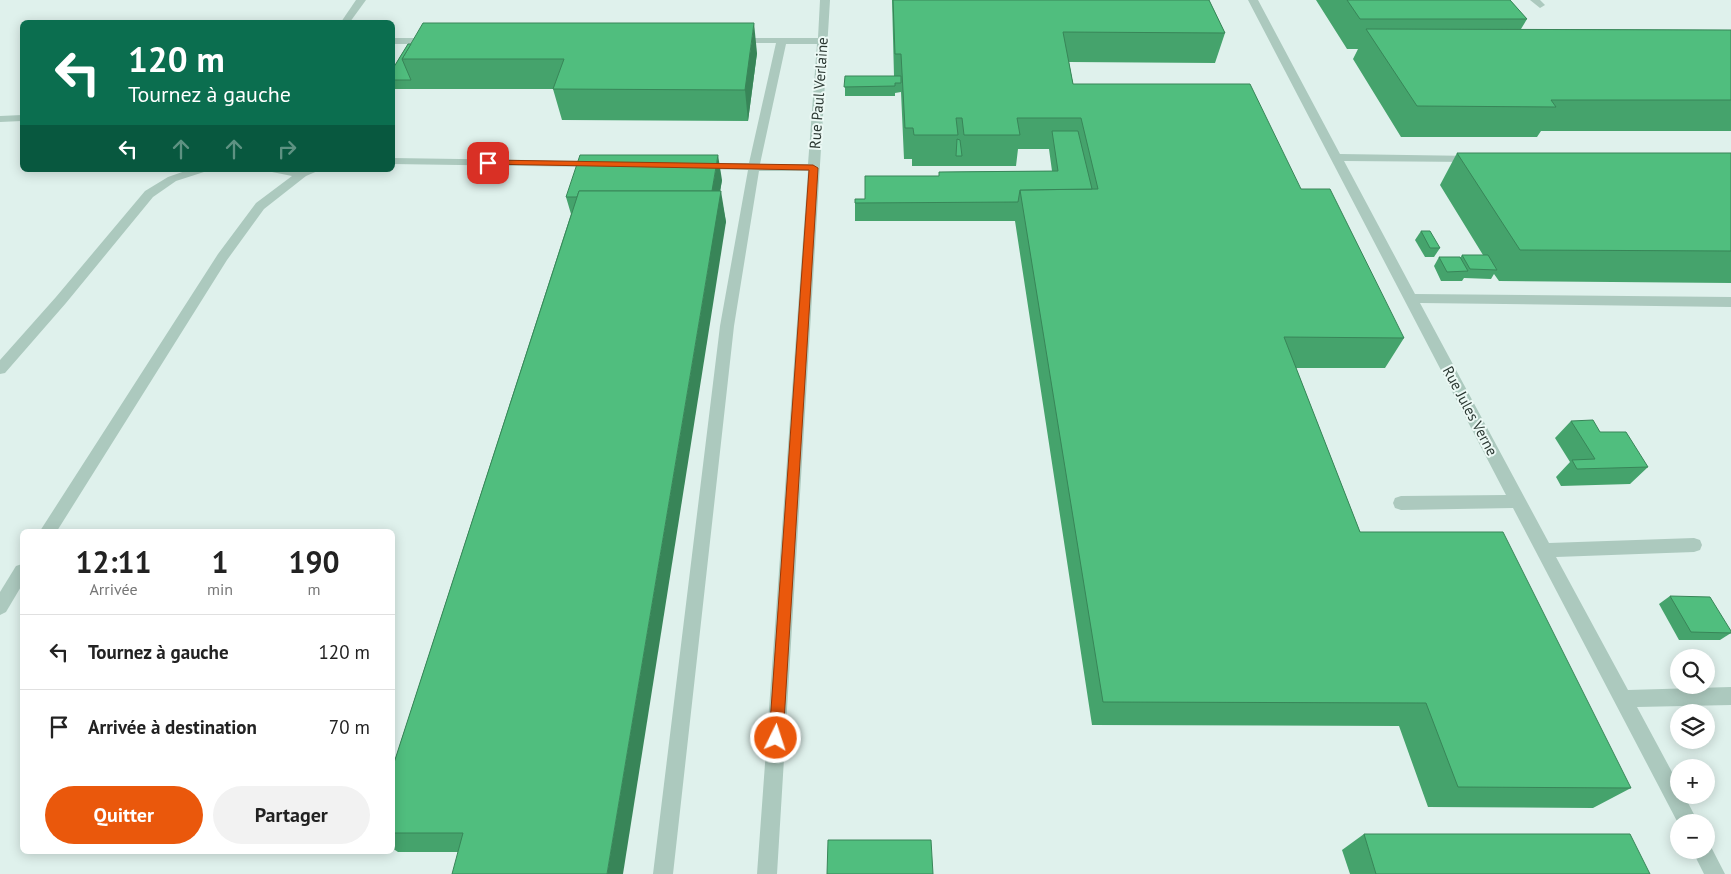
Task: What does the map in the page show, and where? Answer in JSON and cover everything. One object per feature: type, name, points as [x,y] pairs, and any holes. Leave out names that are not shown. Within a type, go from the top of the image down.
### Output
[{"type":"street","points":[[346,20],[361,0]]},
{"type":"street","name":"Rue Paul Verlaine","points":[[767,874],[825,0]]},
{"type":"street","name":"Rue Jules Verne","points":[[1253,0],[1684,814]]},
{"type":"street","points":[[722,40],[822,41]]},
{"type":"street","points":[[663,874],[727,326],[754,167],[782,40]]},
{"type":"street","points":[[395,41],[442,41]]},
{"type":"street","points":[[0,119],[20,118]]},
{"type":"street","points":[[1336,157],[1484,159]]},
{"type":"street","points":[[395,161],[608,165]]},
{"type":"street","points":[[686,166],[813,168]]},
{"type":"street","points":[[0,369],[61,300],[149,194],[172,179],[194,172]]},
{"type":"street","points":[[49,529],[222,257],[260,206],[308,172]]},
{"type":"street","points":[[1410,298],[1731,302]]},
{"type":"street","points":[[1401,503],[1518,501]]},
{"type":"street","points":[[1545,550],[1694,545]]},
{"type":"street","points":[[0,606],[20,574]]},
{"type":"street","points":[[1623,699],[1731,696]]},
{"type":"street","points":[[1707,859],[1715,874]]},
{"type":"building","points":[[893,0],[1209,0],[1225,33],[1063,32],[1073,84],[1250,84],[1301,189],[1330,189],[1404,338],[1284,337],[1360,532],[1503,532],[1631,788],[1458,787],[1426,703],[1103,702],[1020,190],[1098,189],[1081,118],[1017,118],[1020,135],[964,135],[962,118],[956,118],[958,135],[914,135],[913,128],[905,128],[901,54],[895,54]]},
{"type":"building","points":[[1347,0],[1510,0],[1527,19],[1360,19]]},
{"type":"building","points":[[423,23],[754,23],[745,90],[553,89],[564,59],[402,59]]},
{"type":"building","points":[[1366,29],[1731,30],[1731,100],[1551,100],[1556,107],[1417,106]]},
{"type":"building","points":[[408,44],[411,44],[402,59],[411,80],[395,80],[395,65]]},
{"type":"building","points":[[845,76],[901,76],[901,83],[895,83],[895,86],[844,87]]},
{"type":"building","points":[[1052,131],[1078,131],[1092,189],[1020,190],[1018,202],[855,203],[855,199],[865,199],[865,176],[939,176],[939,172],[1058,171]]},
{"type":"building","points":[[957,139],[960,140],[962,156],[956,156]]},
{"type":"building","points":[[1457,153],[1731,153],[1731,251],[1520,250]]},
{"type":"building","points":[[580,155],[718,155],[712,191],[579,191],[577,197],[566,197]]},
{"type":"building","points":[[579,191],[721,191],[607,874],[452,874],[463,833],[395,833],[395,760]]},
{"type":"building","points":[[1421,231],[1430,231],[1440,248],[1430,248]]},
{"type":"building","points":[[1462,255],[1488,255],[1497,270],[1470,269]]},
{"type":"building","points":[[1439,257],[1460,257],[1468,271],[1447,272]]},
{"type":"building","points":[[1593,420],[1600,432],[1626,432],[1648,467],[1577,469],[1572,460],[1595,459],[1571,421]]},
{"type":"building","points":[[1670,596],[1710,597],[1731,633],[1691,632]]},
{"type":"building","points":[[1364,834],[1630,834],[1650,874],[1376,874]]},
{"type":"building","points":[[828,840],[931,840],[933,874],[827,874]]},
{"type":"route","points":[[488,163],[813,168],[776,738]]}]
